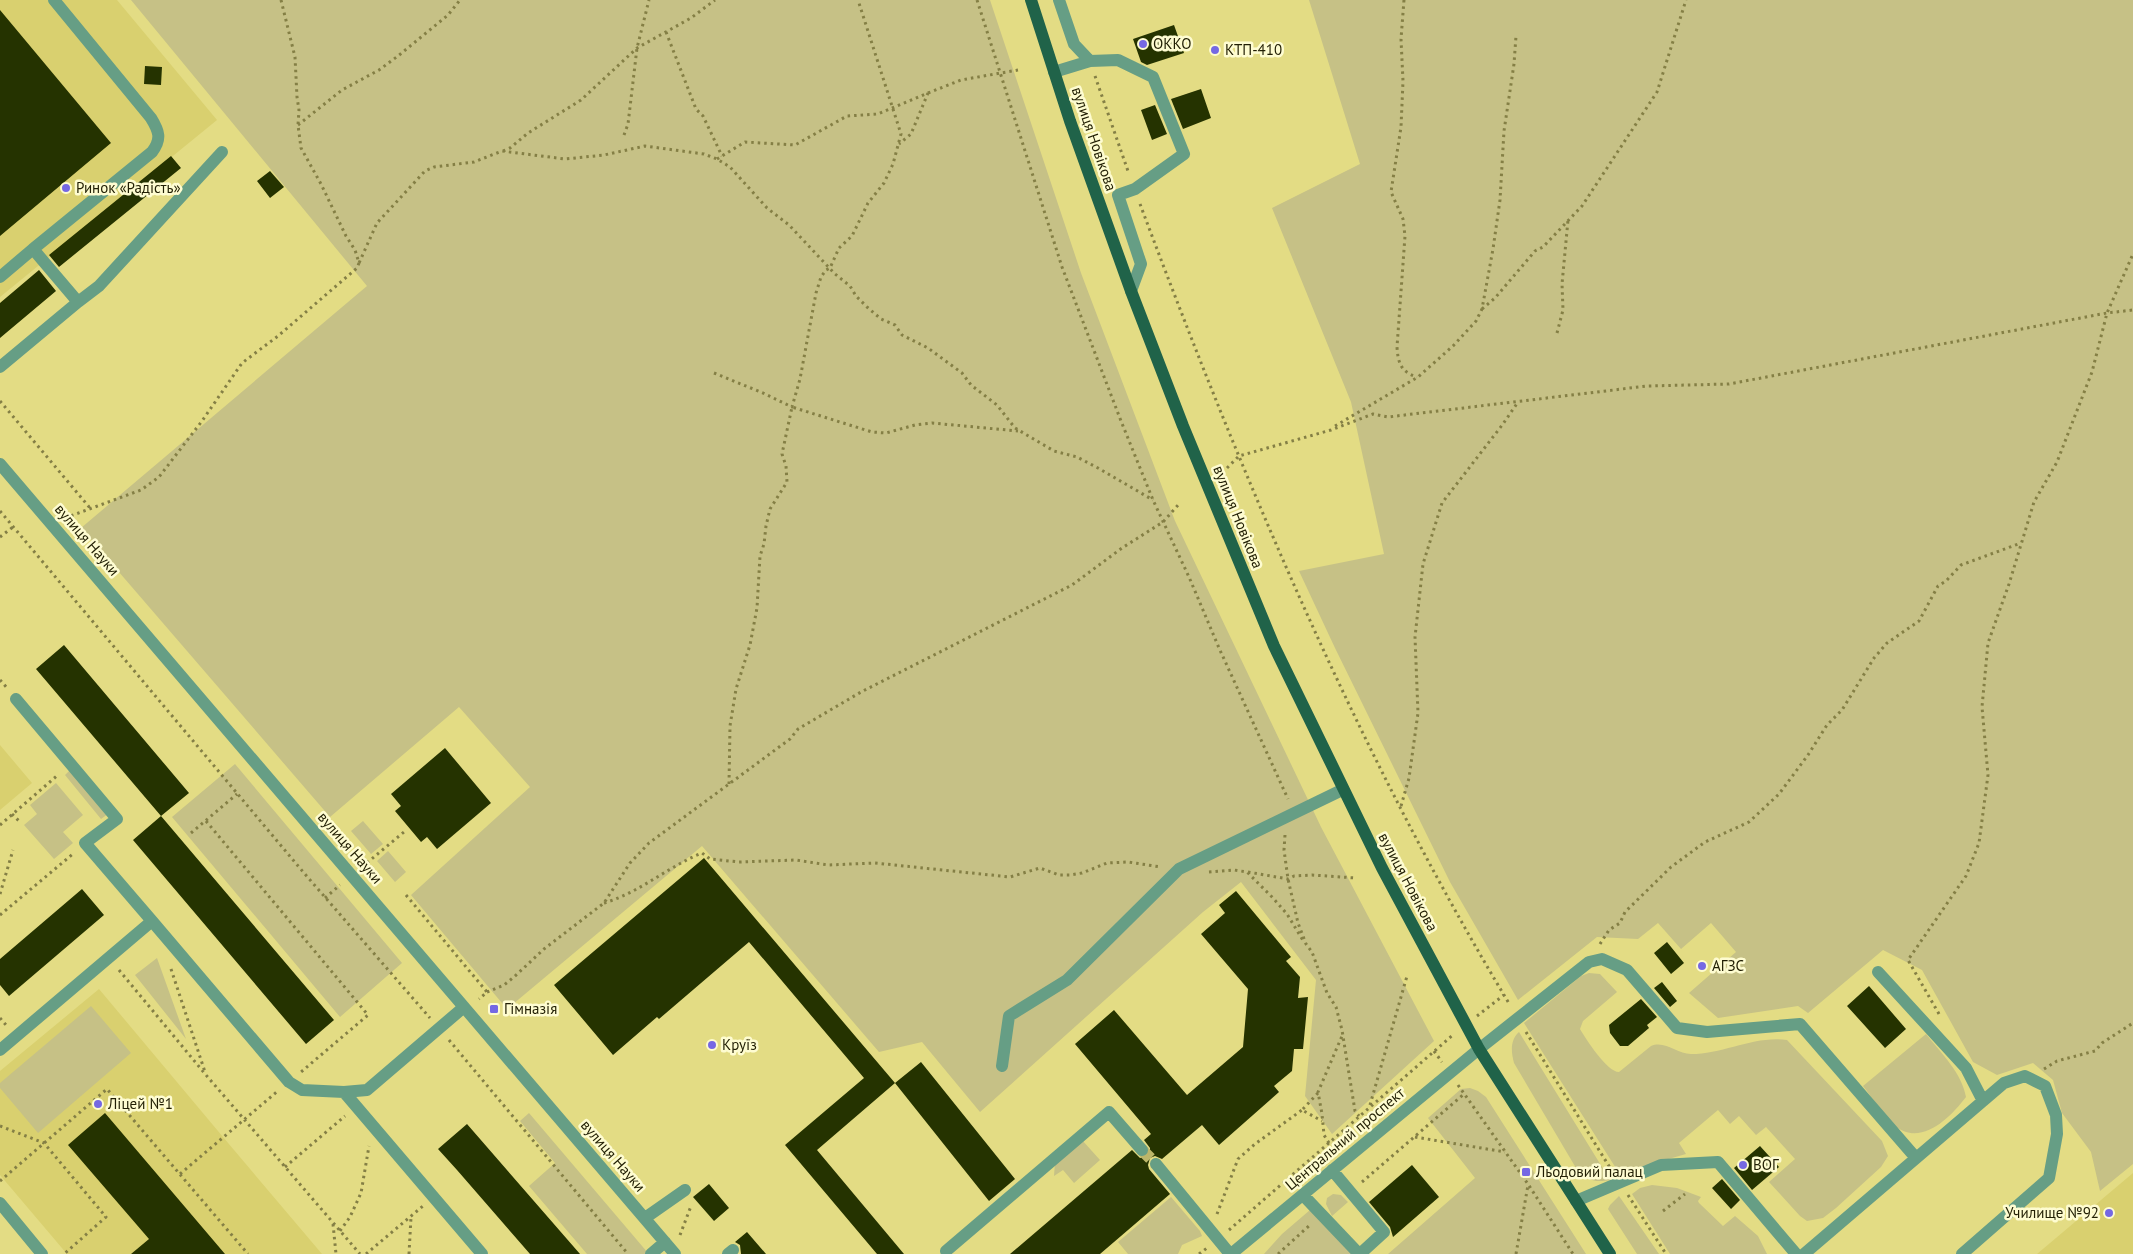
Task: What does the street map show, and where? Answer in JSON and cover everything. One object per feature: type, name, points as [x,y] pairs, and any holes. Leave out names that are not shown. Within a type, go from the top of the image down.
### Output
[{"type":"main road","name":"вулиця Новікова","points":[[1031,0],[1098,201],[1131,291],[1183,426],[1274,646],[1342,790],[1479,1049]]},
{"type":"main road","points":[[1479,1049],[1610,1254]]},
{"type":"street","points":[[0,277],[152,152],[159,143],[159,130],[151,118],[54,0]]},
{"type":"street","points":[[1059,0],[1074,44],[1090,61]]},
{"type":"street","points":[[1054,72],[1090,61],[1118,60],[1153,77],[1184,154],[1135,190],[1098,201]]},
{"type":"street","points":[[0,368],[99,286],[222,152]]},
{"type":"street","points":[[1118,195],[1141,264],[1131,291]]},
{"type":"street","points":[[33,249],[78,302]]},
{"type":"street","name":"вулиця Науки","points":[[0,464],[675,1253]]},
{"type":"street","points":[[16,699],[117,819],[85,843],[288,1082],[302,1090],[344,1092],[368,1090],[464,1006]]},
{"type":"street","points":[[1002,1066],[1009,1016],[1067,980],[1179,869],[1342,790]]},
{"type":"street","points":[[0,1050],[152,921]]},
{"type":"street","points":[[1589,962],[1602,959],[1627,970],[1677,1028],[1707,1032],[1800,1024],[1916,1158]]},
{"type":"street","name":"Центральний проспект","points":[[1232,1254],[1479,1049],[1589,962]]},
{"type":"street","points":[[1878,972],[1966,1068],[1983,1101]]},
{"type":"street","points":[[1804,1254],[2004,1084],[2025,1076],[2045,1086],[2056,1115],[2057,1134],[2049,1178],[1962,1254]]},
{"type":"street","points":[[344,1092],[482,1254]]},
{"type":"street","points":[[946,1251],[1109,1112],[1142,1150]]},
{"type":"street","points":[[1576,1201],[1620,1184],[1661,1165],[1718,1162],[1796,1254]]},
{"type":"street","points":[[1156,1164],[1232,1254]]},
{"type":"street","points":[[1303,1194],[1359,1254],[1384,1232],[1332,1170]]},
{"type":"street","points":[[645,1218],[684,1190]]},
{"type":"street","points":[[0,1204],[42,1254]]},
{"type":"street","points":[[651,1254],[665,1242]]},
{"type":"path","points":[[281,0],[295,58],[296,97],[299,110],[298,125],[301,148],[355,250],[359,263]]},
{"type":"path","points":[[298,125],[342,90],[379,70],[398,56],[448,15],[460,0]]},
{"type":"path","points":[[624,135],[628,124],[636,48],[649,0]]},
{"type":"path","points":[[52,524],[141,490],[159,477],[202,421],[242,363],[278,336],[357,268],[377,223],[425,171],[434,167],[474,162],[510,148],[533,130],[581,100],[636,48],[666,32],[715,0]]},
{"type":"path","points":[[729,785],[730,726],[736,689],[750,645],[757,608],[760,556],[770,509],[787,482],[786,466],[782,454],[800,379],[816,293],[821,277],[830,268],[839,248],[852,236],[865,208],[884,183],[893,164],[901,134],[858,0]]},
{"type":"path","points":[[977,0],[1062,267],[1153,500],[1282,782],[1288,800],[1284,850],[1288,879],[1306,944]]},
{"type":"path","points":[[1404,0],[1401,39],[1403,81],[1401,127],[1392,192],[1403,219],[1405,236],[1396,347],[1398,363],[1406,374],[1418,377]]},
{"type":"path","points":[[1482,309],[1495,298],[1535,251],[1543,247],[1582,206],[1657,92],[1664,75],[1686,0]]},
{"type":"path","points":[[666,32],[696,109],[703,116],[722,156]]},
{"type":"path","points":[[1331,430],[1418,377],[1453,346],[1476,321],[1482,309],[1500,200],[1504,131],[1514,64],[1516,36]]},
{"type":"path","points":[[1090,61],[1135,190],[1179,307],[1262,512],[1347,700],[1432,870],[1513,1011]]},
{"type":"path","points":[[717,159],[745,142],[795,145],[847,116],[869,116],[893,109],[961,80],[1018,70]]},
{"type":"path","points":[[898,144],[910,134],[928,93]]},
{"type":"path","points":[[502,151],[565,159],[604,155],[645,146],[704,154],[717,159],[730,167],[767,208],[789,225],[850,286],[861,302],[881,319],[895,325],[902,335],[928,348],[962,373],[971,385],[997,405],[1009,423],[1019,431],[1054,451],[1092,465],[1153,500]]},
{"type":"path","points":[[1557,333],[1563,310],[1562,284],[1568,220]]},
{"type":"path","points":[[1942,1020],[1908,960],[1966,876],[1979,843],[1988,775],[1982,707],[1988,643],[2034,502],[2056,462],[2092,372],[2107,313],[2133,254]]},
{"type":"path","points":[[1227,468],[1239,456],[1331,430],[1373,414],[1388,417],[1647,386],[1729,384],[2107,313],[2133,310]]},
{"type":"path","points":[[714,373],[764,393],[792,408],[872,432],[886,432],[932,423],[1019,431]]},
{"type":"path","points":[[0,401],[90,508]]},
{"type":"path","points":[[1401,806],[1409,778],[1418,713],[1415,637],[1423,564],[1442,503],[1518,402]]},
{"type":"path","points":[[479,999],[487,992],[504,985],[544,949],[604,903],[630,863],[649,843],[790,739],[798,729],[927,657],[1072,585],[1163,522],[1179,504]]},
{"type":"path","points":[[0,512],[237,794],[439,1028],[628,1254]]},
{"type":"path","points":[[0,537],[13,527]]},
{"type":"path","points":[[1589,962],[1609,930],[1620,923],[1625,912],[1671,866],[1705,842],[1749,822],[1779,794],[1808,755],[1827,725],[1842,710],[1874,658],[1887,643],[1919,621],[1938,586],[1946,581],[1961,564],[2021,543]]},
{"type":"path","points":[[0,824],[55,776]]},
{"type":"path","points":[[191,833],[237,794]]},
{"type":"path","points":[[12,814],[21,823]]},
{"type":"path","points":[[180,1174],[243,1119],[368,1016],[206,821]]},
{"type":"path","points":[[0,915],[85,843]]},
{"type":"path","points":[[0,894],[13,850]]},
{"type":"path","points":[[604,903],[624,897],[658,876],[702,854],[710,858],[739,862],[796,860],[828,865],[875,863],[1010,877],[1040,868],[1059,875],[1070,876],[1107,863],[1133,862],[1179,869]]},
{"type":"path","points":[[1206,872],[1234,870],[1288,879],[1294,876],[1312,875],[1356,878]]},
{"type":"path","points":[[1247,872],[1278,903],[1312,952],[1327,993],[1336,1007],[1355,1111],[1359,1116]]},
{"type":"path","points":[[406,894],[487,992]]},
{"type":"path","points":[[109,958],[243,1119],[360,1254]]},
{"type":"path","points":[[170,964],[206,1075]]},
{"type":"path","points":[[1370,1107],[1407,976]]},
{"type":"path","points":[[1494,1004],[1504,995]]},
{"type":"path","points":[[2033,1080],[2057,1061],[2095,1051],[2102,1043],[2133,1023]]},
{"type":"path","points":[[1523,1027],[1620,1184],[1666,1254]]},
{"type":"path","points":[[1214,1234],[1238,1159],[1255,1144],[1302,1110],[1318,1092],[1342,1036]]},
{"type":"path","points":[[1199,1254],[1214,1234],[1328,1144],[1443,1044]]},
{"type":"path","points":[[1434,1051],[1528,1184],[1574,1254]]},
{"type":"path","points":[[0,1180],[107,1088],[248,1254]]},
{"type":"path","points":[[1318,1092],[1324,1135],[1328,1144]]},
{"type":"path","points":[[1355,1188],[1464,1094]]},
{"type":"path","points":[[285,1167],[356,1106]]},
{"type":"path","points":[[1302,1110],[1322,1121]]},
{"type":"path","points":[[0,1126],[44,1143],[106,1217],[64,1254]]},
{"type":"path","points":[[340,1231],[350,1217],[361,1193],[367,1151],[374,1128]]},
{"type":"path","points":[[1414,1137],[1505,1152]]},
{"type":"path","points":[[1516,1254],[1528,1184]]},
{"type":"path","points":[[675,1253],[692,1202],[684,1190]]},
{"type":"path","points":[[1663,1211],[1684,1194]]},
{"type":"path","points":[[366,1254],[434,1197]]},
{"type":"path","points":[[409,1254],[411,1216]]},
{"type":"path","points":[[333,1223],[336,1254]]},
{"type":"shaded area","name":"Ринок «Радість»","points":[[0,0],[117,0],[217,120],[0,297]]},
{"type":"shaded area","points":[[131,0],[990,0],[1081,273],[1175,521],[1321,827],[1434,1041],[1332,1134],[1305,1096],[1316,980],[1241,882],[1203,912],[980,1112],[922,1042],[879,1052],[702,846],[507,1009],[411,895],[530,787],[459,707],[330,817],[81,528],[367,286]]},
{"type":"shaded area","points":[[1309,0],[2133,0],[2133,1164],[2100,1191],[2091,1152],[2062,1113],[2053,1080],[2033,1063],[1997,1075],[1973,1062],[1922,970],[1883,950],[1808,1013],[1798,1006],[1718,1018],[1689,993],[1736,952],[1711,923],[1681,949],[1658,923],[1638,939],[1597,937],[1518,1000],[1450,882],[1299,571],[1384,554],[1351,402],[1272,208],[1360,164]]},
{"type":"shaded area","points":[[0,745],[32,783],[0,810]]},
{"type":"shaded area","points":[[235,764],[402,963],[340,1017],[172,817]]},
{"type":"shaded area","points":[[71,769],[108,814],[101,819],[65,775]]},
{"type":"shaded area","points":[[56,783],[83,815],[63,832],[73,843],[54,859],[24,825],[37,814],[30,805]]},
{"type":"shaded area","points":[[363,821],[383,844],[371,854],[351,831]]},
{"type":"shaded area","points":[[388,851],[406,872],[395,882],[377,861]]},
{"type":"shaded area","points":[[157,958],[186,1039],[135,975]]},
{"type":"shaded area","points":[[1589,973],[1600,974],[1617,992],[1583,1021],[1580,1029],[1597,1054],[1614,1071],[1619,1072],[1651,1046],[1656,1045],[1666,1046],[1691,1054],[1715,1051],[1763,1040],[1787,1040],[1882,1141],[1888,1156],[1881,1167],[1823,1218],[1807,1221],[1800,1216],[1769,1182],[1795,1159],[1766,1127],[1756,1135],[1739,1116],[1730,1124],[1718,1110],[1679,1143],[1686,1154],[1619,1173],[1524,1023],[1581,976]]},
{"type":"shaded area","name":"Ліцей №1","points":[[99,989],[322,1254],[67,1254],[0,1175],[0,1071]]},
{"type":"shaded area","points":[[91,1006],[131,1053],[38,1133],[0,1088],[0,1083]]},
{"type":"shaded area","points":[[1519,1032],[1610,1180],[1591,1180],[1576,1168],[1514,1063],[1512,1046]]},
{"type":"shaded area","points":[[1926,1034],[1956,1072],[1966,1097],[1952,1113],[1934,1127],[1925,1132],[1905,1132],[1891,1122],[1863,1086]]},
{"type":"shaded area","points":[[1470,1088],[1486,1097],[1586,1254],[1388,1254],[1475,1178],[1428,1118],[1461,1089]]},
{"type":"shaded area","points":[[529,1113],[647,1254],[587,1254],[529,1186],[555,1163],[520,1121]]},
{"type":"shaded area","points":[[1082,1140],[1100,1160],[1074,1183],[1063,1170],[1054,1176],[1055,1162]]},
{"type":"shaded area","name":"Училище №92","points":[[2133,1173],[2133,1254],[2037,1254]]},
{"type":"shaded area","points":[[1652,1185],[1677,1188],[1701,1197],[1698,1201],[1699,1203],[1723,1226],[1735,1216],[1758,1236],[1767,1254],[1670,1254],[1632,1194],[1640,1188]]},
{"type":"shaded area","points":[[1333,1194],[1341,1195],[1348,1202],[1332,1216],[1326,1204],[1327,1198]]},
{"type":"shaded area","points":[[1619,1196],[1659,1254],[1637,1254],[1608,1209]]},
{"type":"shaded area","points":[[1171,1197],[1200,1231],[1202,1236],[1182,1245],[1178,1254],[1128,1254],[1118,1242]]},
{"type":"shaded area","points":[[1310,1210],[1353,1254],[1264,1254],[1282,1234]]},
{"type":"building","points":[[0,10],[111,143],[0,236]]},
{"type":"building","points":[[1174,25],[1184,53],[1147,65],[1141,62],[1133,39]]},
{"type":"building","points":[[145,66],[162,67],[161,85],[144,84]]},
{"type":"building","points":[[1201,89],[1211,118],[1183,129],[1171,99]]},
{"type":"building","points":[[1155,105],[1167,134],[1152,140],[1141,110]]},
{"type":"building","points":[[171,156],[181,168],[59,267],[49,255]]},
{"type":"building","points":[[270,171],[284,187],[270,198],[257,181]]},
{"type":"building","points":[[39,270],[56,291],[0,338],[0,303]]},
{"type":"building","points":[[64,645],[189,793],[161,816],[36,669]]},
{"type":"building","points":[[445,748],[491,803],[437,849],[427,837],[421,842],[395,811],[401,806],[391,794]]},
{"type":"building","points":[[161,816],[334,1020],[306,1044],[133,840]]},
{"type":"building","points":[[704,858],[895,1083],[817,1150],[904,1254],[877,1254],[785,1145],[864,1078],[749,942],[659,1019],[657,1017],[613,1055],[554,985]]},
{"type":"building","points":[[82,889],[104,915],[9,996],[0,985],[0,959]]},
{"type":"building","points":[[1236,891],[1291,957],[1286,961],[1300,977],[1298,998],[1308,997],[1303,1049],[1294,1049],[1292,1071],[1274,1086],[1279,1092],[1219,1145],[1202,1125],[1162,1159],[1155,1156],[1150,1158],[1149,1169],[1170,1194],[1100,1254],[1010,1254],[1132,1150],[1140,1158],[1147,1156],[1150,1152],[1150,1148],[1144,1140],[1151,1134],[1075,1044],[1114,1010],[1187,1095],[1243,1047],[1248,989],[1201,934],[1225,913],[1219,905]]},
{"type":"building","points":[[1667,942],[1684,963],[1671,974],[1654,953]]},
{"type":"building","points":[[1662,982],[1677,1001],[1670,1007],[1654,988]]},
{"type":"building","points":[[1869,986],[1906,1029],[1885,1048],[1847,1006]]},
{"type":"building","points":[[1641,999],[1657,1017],[1647,1025],[1649,1028],[1628,1046],[1620,1046],[1610,1033],[1609,1025]]},
{"type":"building","points":[[921,1062],[1015,1179],[989,1201],[895,1083]]},
{"type":"building","points":[[105,1113],[225,1254],[131,1254],[149,1239],[68,1145]]},
{"type":"building","points":[[467,1124],[580,1254],[530,1254],[438,1149]]},
{"type":"building","points":[[1760,1146],[1779,1167],[1752,1190],[1734,1168]]},
{"type":"building","points":[[1412,1165],[1439,1197],[1393,1237],[1390,1227],[1369,1202]]},
{"type":"building","points":[[1722,1179],[1740,1200],[1731,1209],[1712,1188]]},
{"type":"building","points":[[709,1184],[729,1208],[714,1221],[693,1197]]},
{"type":"building","points":[[747,1232],[766,1254],[741,1254],[740,1245],[735,1242]]},
{"type":"tunnel","points":[[1142,1150],[1156,1164]]},
{"type":"place","name":"ОККО","points":[[1143,44]]},
{"type":"place","name":"КТП-410","points":[[1215,50]]},
{"type":"place","name":"Ринок «Радість»","points":[[66,188]]},
{"type":"place","name":"АГЗС","points":[[1702,966]]},
{"type":"place","name":"Гімназія","points":[[494,1009]]},
{"type":"place","name":"Круїз","points":[[712,1045]]},
{"type":"place","name":"Ліцей №1","points":[[98,1104]]},
{"type":"place","name":"ВОГ","points":[[1743,1165]]},
{"type":"place","name":"Льодовий палац","points":[[1526,1172]]},
{"type":"place","name":"Училище №92","points":[[2109,1213]]}]
